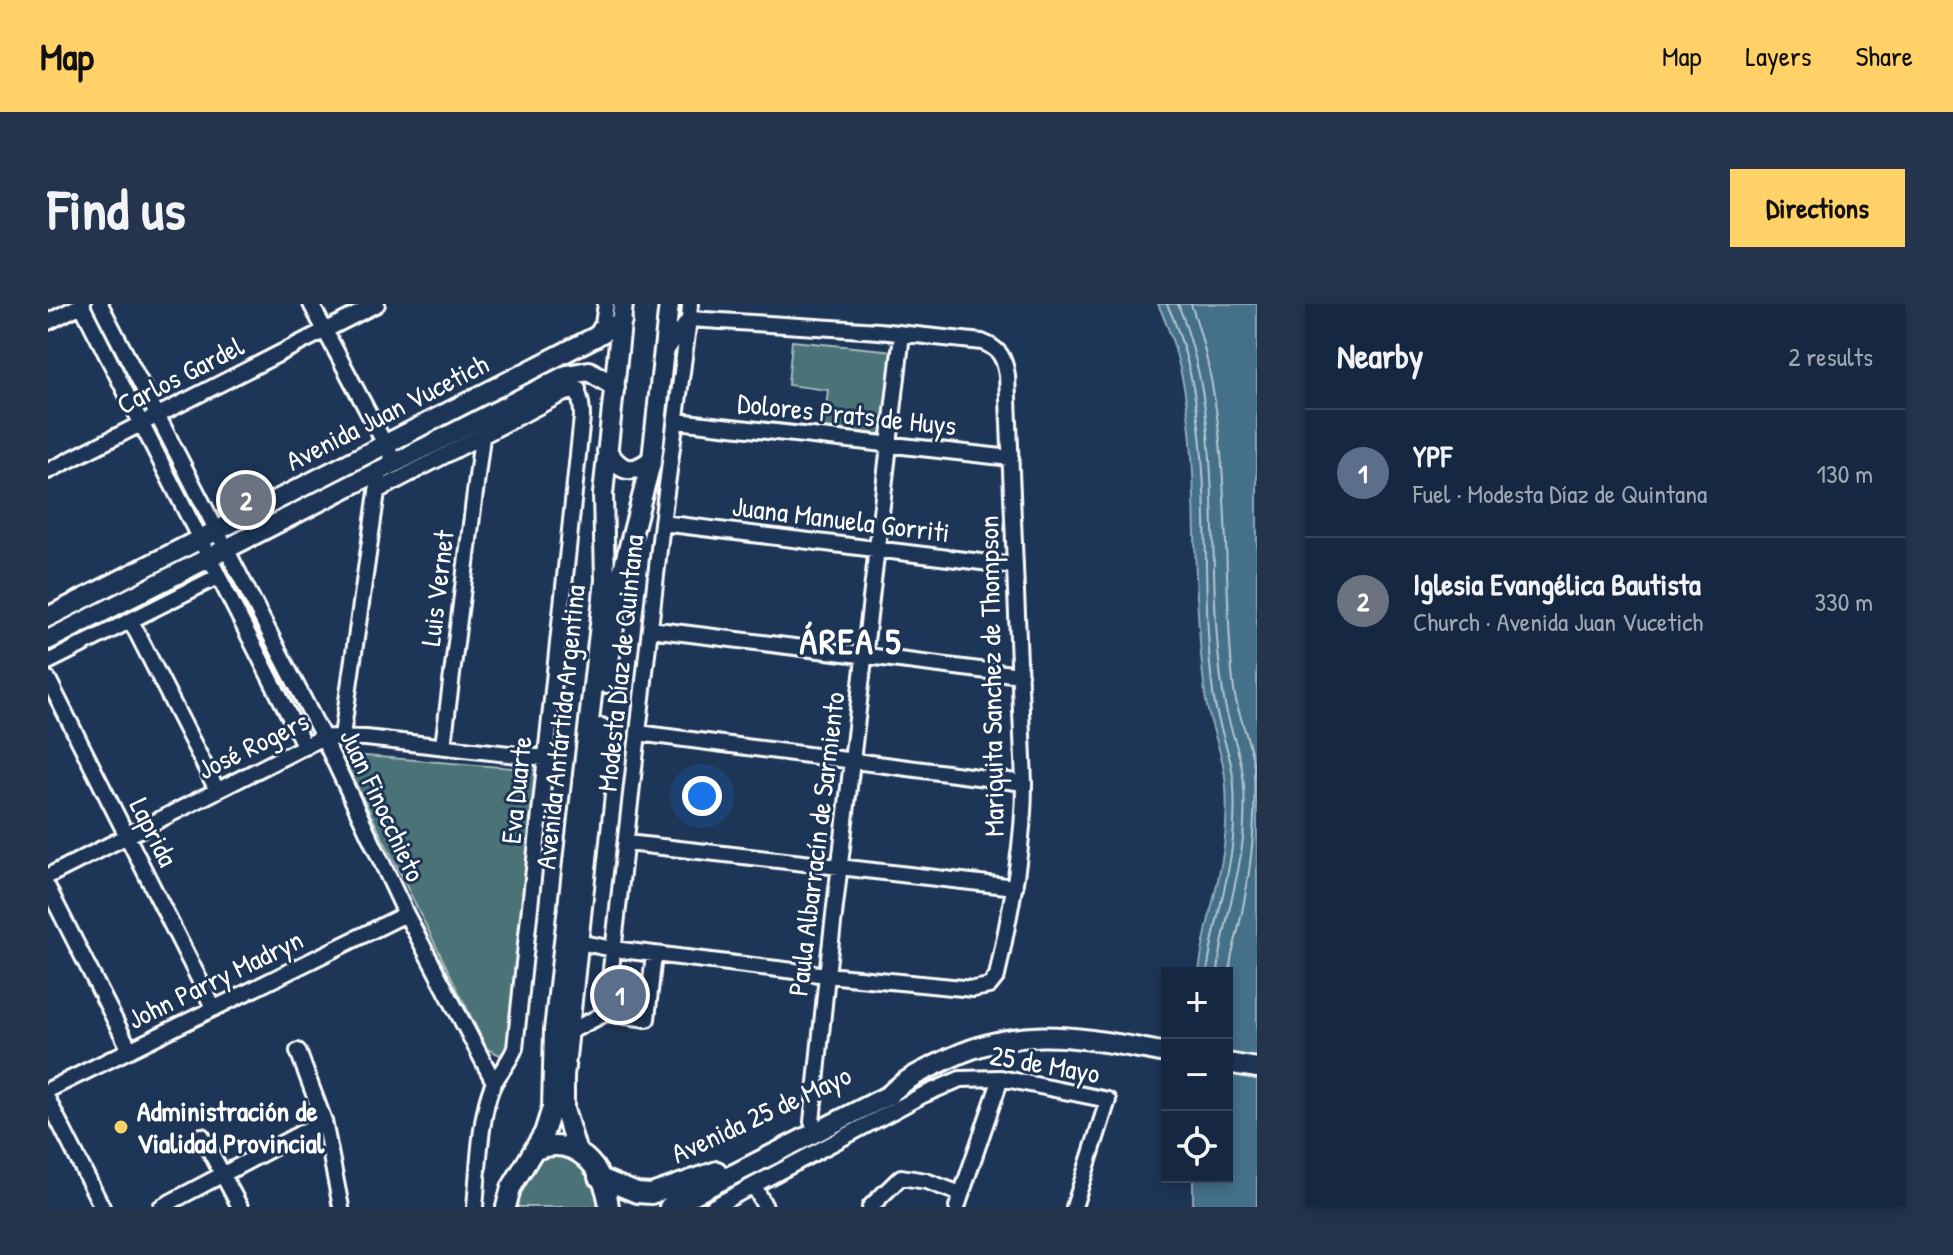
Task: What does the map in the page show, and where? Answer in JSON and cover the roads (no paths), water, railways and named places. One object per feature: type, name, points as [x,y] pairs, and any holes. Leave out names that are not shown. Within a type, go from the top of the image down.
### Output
[{"type":"main road","name":"Avenida Antártida Argentina","points":[[576,1149],[564,1109],[567,1033],[617,597],[652,459],[669,304]]},
{"type":"main road","name":"Avenida Juan Vucetich","points":[[48,617],[595,337],[622,312]]},
{"type":"main road","name":"Avenida Antártida Argentina","points":[[506,1207],[511,1188],[549,1122],[552,1108],[554,1030],[605,580],[603,494],[622,312]]},
{"type":"main road","points":[[573,382],[589,371],[615,387]]},
{"type":"main road","name":"Avenida Juan Vucetich","points":[[48,640],[387,467],[573,382]]},
{"type":"main road","points":[[607,451],[614,462],[630,470],[637,470],[652,459]]},
{"type":"main road","name":"Avenida 25 de Mayo","points":[[669,1207],[889,1095],[903,1082],[967,1050],[1013,1037],[1040,1035],[1095,1040],[1161,1052]]},
{"type":"main road","points":[[1233,1064],[1257,1068]]},
{"type":"main road","name":"Avenida 25 de Mayo","points":[[598,1177],[637,1193],[651,1194],[706,1176],[889,1084],[903,1082]]},
{"type":"main road","points":[[533,1151],[548,1145],[576,1149],[598,1177],[609,1207]]},
{"type":"street","points":[[48,322],[82,304],[142,423],[218,554]]},
{"type":"street","points":[[100,304],[157,416],[208,535]]},
{"type":"street","points":[[311,304],[385,445],[387,467],[377,491],[342,736]]},
{"type":"street","name":"Carlos Gardel","points":[[48,471],[377,304]]},
{"type":"street","points":[[595,337],[603,324],[606,304]]},
{"type":"street","points":[[663,354],[690,311],[902,334]]},
{"type":"street","name":"Modesta Díaz de Quintana","points":[[606,1013],[662,523],[690,311]]},
{"type":"street","name":"Mariquita Sanchez de Thompson","points":[[827,975],[973,989],[989,986],[997,976],[1015,887],[1024,820],[1005,360],[997,348],[982,342],[902,334]]},
{"type":"street","name":"Paula Albarracín de Sarmiento","points":[[812,1122],[902,334]]},
{"type":"street","points":[[377,491],[560,395],[573,382]]},
{"type":"street","name":"Eva Duarte","points":[[475,1207],[483,1128],[494,1082],[508,1064],[515,1048],[582,417],[573,382]]},
{"type":"street","name":"Dolores Prats de Huys","points":[[677,421],[1011,458]]},
{"type":"street","name":"Luis Vernet","points":[[443,746],[482,437]]},
{"type":"street","name":"Juana Manuela Gorriti","points":[[662,523],[1014,566]]},
{"type":"street","name":"Juan Finocchieto","points":[[218,554],[219,576],[305,747]]},
{"type":"street","name":"Juan Finocchieto","points":[[218,554],[323,737],[406,914],[494,1082]]},
{"type":"street","points":[[48,662],[219,576]]},
{"type":"street","points":[[131,621],[217,790]]},
{"type":"street","points":[[650,629],[1020,675]]},
{"type":"street","name":"Laprida","points":[[48,679],[213,1007]]},
{"type":"street","points":[[638,733],[1024,783]]},
{"type":"street","name":"José Rogers","points":[[48,876],[323,737],[342,736],[545,758]]},
{"type":"street","points":[[627,843],[1015,887]]},
{"type":"street","points":[[48,888],[130,1050]]},
{"type":"street","name":"John Parry Madryn","points":[[48,1090],[406,914]]},
{"type":"street","points":[[578,942],[827,975]]},
{"type":"street","points":[[567,1033],[606,1013],[647,1019],[654,954]]},
{"type":"street","points":[[298,1051],[324,1121],[341,1207]]},
{"type":"street","points":[[870,1207],[901,1177],[926,1181],[959,1201],[1001,1078]]},
{"type":"street","name":"25 de Mayo","points":[[713,1207],[943,1085],[960,1079],[1001,1078],[1108,1100],[1074,1207]]},
{"type":"street","points":[[48,1100],[99,1206]]},
{"type":"street","points":[[161,1207],[324,1121]]},
{"type":"street","points":[[202,1136],[240,1207]]},
{"type":"street","points":[[754,1185],[765,1207]]},
{"type":"water","points":[[1158,304],[1257,304],[1257,1207],[1193,1207],[1193,1183],[1233,1183],[1233,967],[1200,967],[1222,862],[1226,797],[1222,760],[1206,703],[1196,578],[1191,439],[1187,404],[1171,336]]},
{"type":"place","name":"Iglesia Evangélica Bautista","points":[[246,500]]},
{"type":"place","name":"YPF","points":[[620,995]]},
{"type":"place","name":"Administración de Vialidad Provincial","points":[[121,1127]]},
{"type":"district","name":"ÁREA 5","points":[[851,640]]}]
